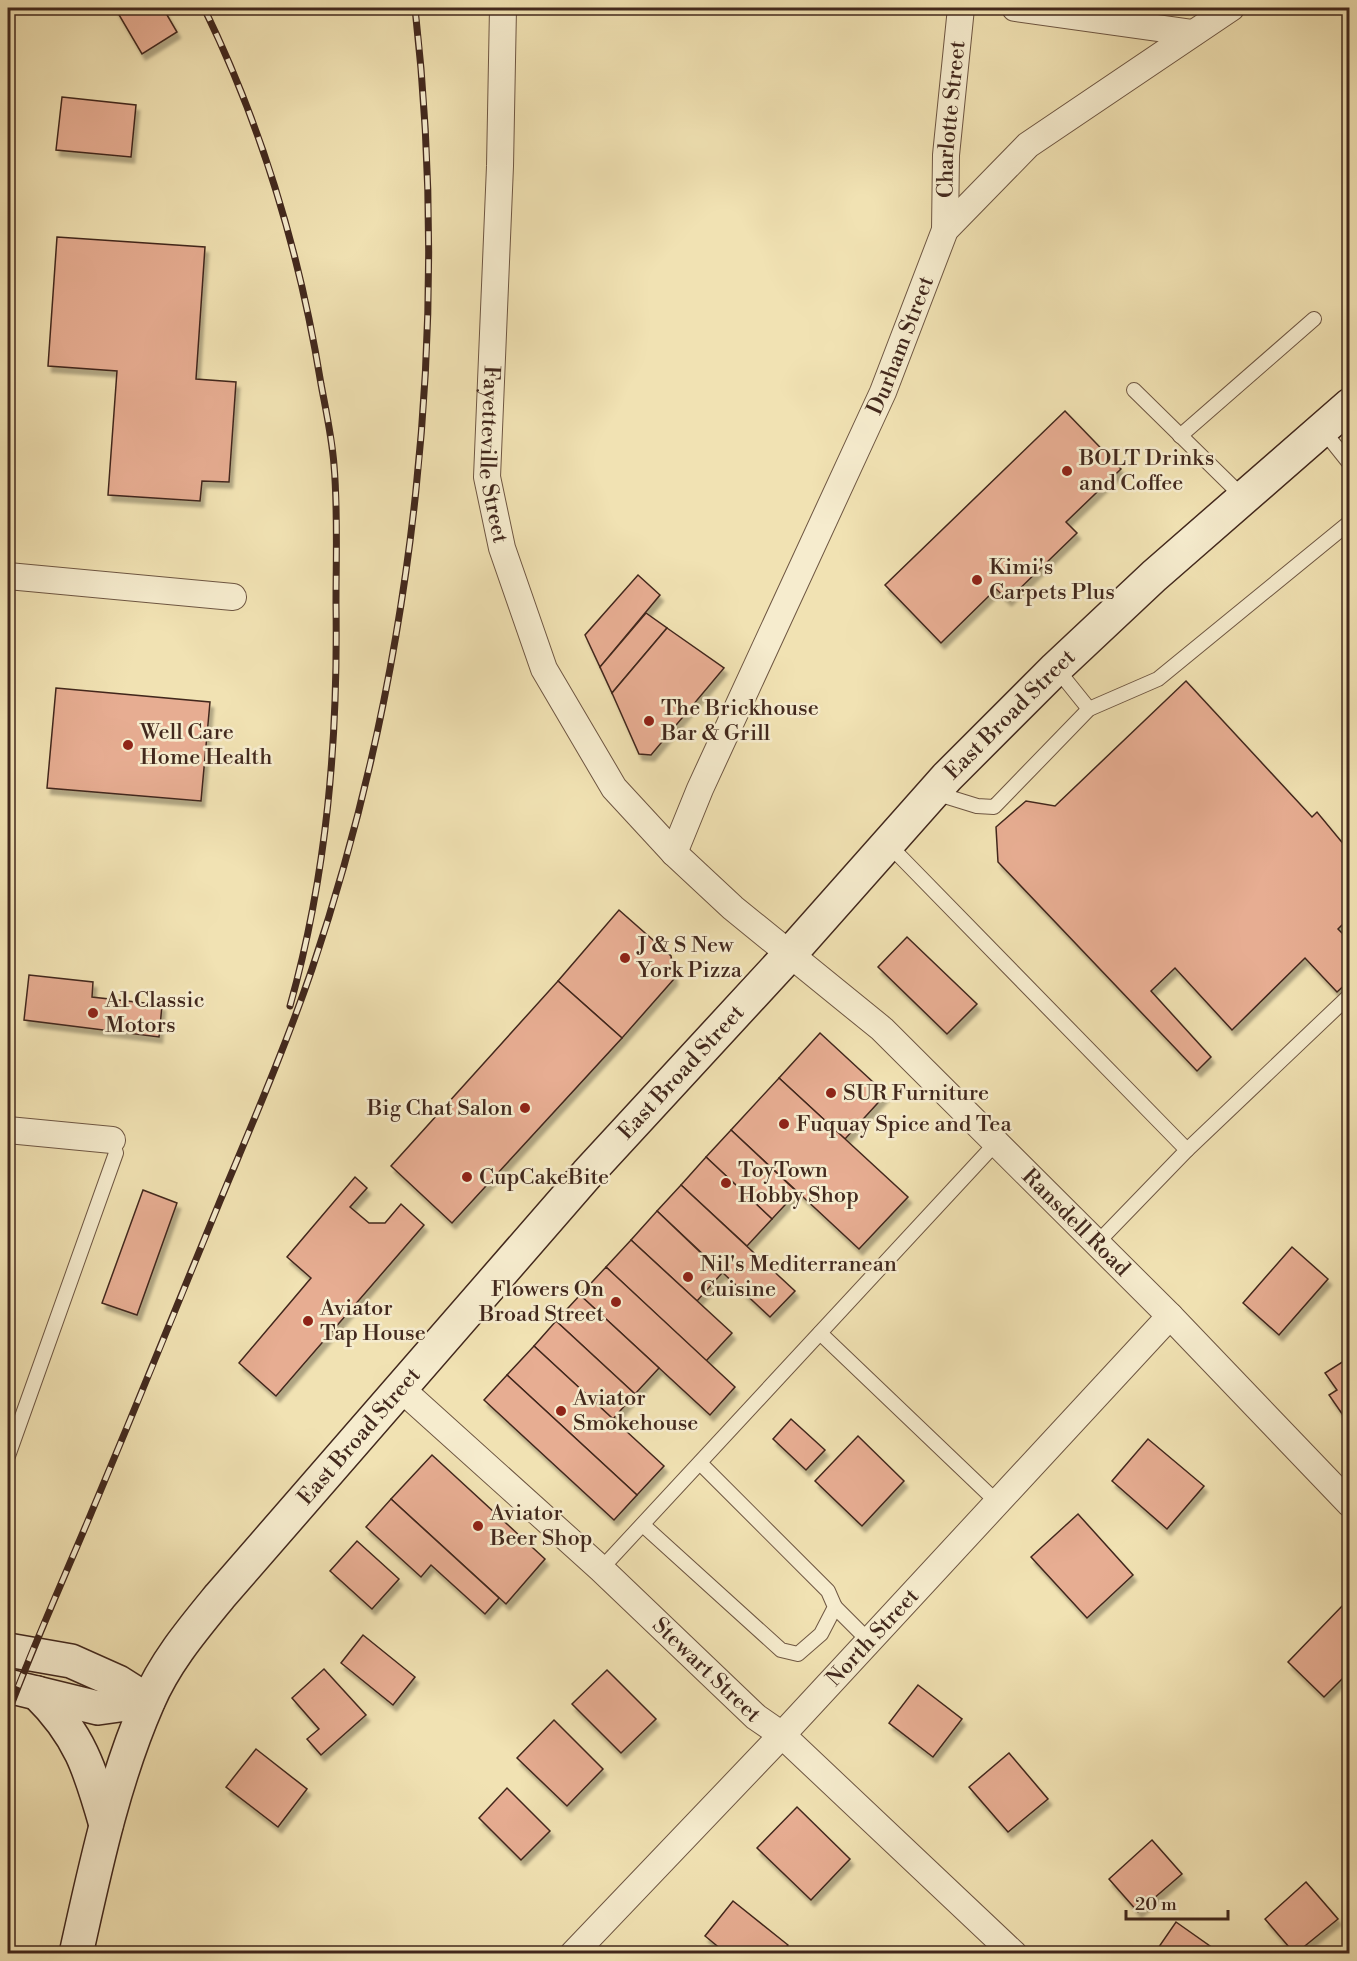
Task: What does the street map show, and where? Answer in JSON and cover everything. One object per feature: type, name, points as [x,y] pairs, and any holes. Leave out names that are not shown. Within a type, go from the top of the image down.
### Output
[{"type":"main road","name":"East Broad Street","points":[[76,1953],[106,1825],[148,1701],[176,1651],[212,1605],[399,1387],[587,1174],[790,954],[933,792],[1056,668],[1242,496],[1350,405]]},
{"type":"main road","points":[[8,1650],[71,1661],[118,1683],[148,1701]]},
{"type":"main road","points":[[22,1690],[98,1708],[148,1701]]},
{"type":"main road","points":[[22,1690],[52,1708],[76,1739],[89,1766],[106,1825]]},
{"type":"street","name":"Fayetteville Street","points":[[503,8],[500,166],[487,477],[502,548],[544,669],[614,788],[674,853],[733,908],[790,954]]},
{"type":"street","name":"Charlotte Street","points":[[945,231],[946,155],[961,8]]},
{"type":"street","points":[[1015,8],[1193,33]]},
{"type":"street","name":"Durham Street","points":[[674,853],[700,789],[884,392],[945,231],[1028,145],[1231,8]]},
{"type":"street","points":[[8,576],[233,597]]},
{"type":"street","name":"Ransdell Road","points":[[790,954],[882,1029],[1170,1316],[1350,1504]]},
{"type":"street","points":[[8,1130],[112,1140]]},
{"type":"street","name":"North Street","points":[[573,1953],[782,1735],[1170,1316]]},
{"type":"street","name":"Stewart Street","points":[[399,1387],[601,1569],[756,1717],[782,1735],[1014,1953]]},
{"type":"lane","points":[[1180,436],[1314,319]]},
{"type":"lane","points":[[1134,390],[1242,496]]},
{"type":"lane","points":[[1322,429],[1350,464]]},
{"type":"lane","points":[[933,792],[977,806],[994,807],[1089,708],[1158,679],[1350,522]]},
{"type":"lane","points":[[1056,668],[1089,708]]},
{"type":"lane","points":[[888,844],[1187,1150]]},
{"type":"lane","points":[[1097,1243],[1187,1150],[1350,995]]},
{"type":"lane","points":[[8,1456],[116,1153],[112,1140]]},
{"type":"lane","points":[[601,1569],[996,1143]]},
{"type":"lane","points":[[820,1333],[998,1503]]},
{"type":"lane","points":[[700,1463],[828,1590],[835,1607],[869,1641]]},
{"type":"lane","points":[[643,1525],[781,1650],[798,1654],[821,1634],[835,1607]]},
{"type":"building","points":[[115,8],[163,8],[177,32],[142,54]]},
{"type":"building","points":[[62,97],[136,105],[131,157],[56,150]]},
{"type":"building","points":[[57,237],[205,247],[196,379],[236,382],[229,482],[202,481],[200,501],[108,495],[117,371],[48,366]]},
{"type":"building","points":[[1065,411],[1121,469],[1066,522],[1077,533],[1008,600],[996,589],[941,643],[885,585]]},
{"type":"building","points":[[638,575],[660,595],[600,667],[585,635]]},
{"type":"building","points":[[646,613],[667,628],[612,693],[600,667]]},
{"type":"building","points":[[667,628],[724,668],[651,755],[639,754],[612,693]]},
{"type":"building","points":[[1186,681],[1312,817],[1317,812],[1350,852],[1350,917],[1338,929],[1350,941],[1350,980],[1337,992],[1305,958],[1232,1030],[1175,968],[1151,991],[1211,1057],[1197,1071],[998,862],[996,827],[1026,801],[1055,806]]},
{"type":"building","name":"Well Care Home Health","points":[[56,688],[210,702],[201,801],[47,788]]},
{"type":"building","points":[[619,910],[671,956],[674,979],[622,1038],[558,981]]},
{"type":"building","points":[[907,937],[977,1004],[947,1034],[878,967]]},
{"type":"building","name":"A1 Classic Motors","points":[[29,975],[93,982],[92,997],[162,1005],[159,1037],[24,1020]]},
{"type":"building","points":[[558,981],[622,1038],[452,1223],[391,1166]]},
{"type":"building","points":[[820,1033],[886,1094],[845,1139],[779,1078]]},
{"type":"building","points":[[779,1078],[908,1197],[859,1249],[731,1130]]},
{"type":"building","points":[[731,1130],[797,1192],[772,1219],[706,1157]]},
{"type":"building","points":[[706,1157],[772,1219],[747,1246],[681,1185]]},
{"type":"building","name":"Aviator Tap House","points":[[355,1177],[367,1188],[350,1207],[369,1223],[385,1223],[401,1204],[424,1225],[276,1396],[239,1363],[311,1278],[287,1257]]},
{"type":"building","points":[[681,1185],[795,1291],[770,1317],[657,1211]]},
{"type":"building","points":[[143,1190],[177,1203],[137,1315],[102,1303]]},
{"type":"building","points":[[657,1211],[722,1273],[697,1301],[631,1240]]},
{"type":"building","points":[[631,1240],[732,1333],[706,1361],[606,1267]]},
{"type":"building","points":[[1292,1247],[1328,1279],[1279,1335],[1243,1303]]},
{"type":"building","points":[[606,1267],[735,1387],[710,1415],[580,1295]]},
{"type":"building","points":[[580,1295],[659,1368],[635,1394],[556,1321]]},
{"type":"building","points":[[556,1321],[635,1394],[613,1419],[534,1346]]},
{"type":"building","points":[[534,1346],[664,1466],[637,1495],[507,1375]]},
{"type":"building","points":[[1350,1357],[1350,1419],[1347,1421],[1329,1395],[1337,1390],[1325,1373]]},
{"type":"building","points":[[507,1375],[637,1495],[614,1520],[484,1400]]},
{"type":"building","points":[[791,1419],[825,1450],[806,1470],[773,1439]]},
{"type":"building","points":[[858,1436],[904,1481],[862,1526],[815,1481]]},
{"type":"building","points":[[1148,1439],[1204,1486],[1167,1529],[1112,1481]]},
{"type":"building","points":[[432,1455],[545,1559],[506,1604],[391,1499]]},
{"type":"building","points":[[391,1499],[499,1598],[485,1614],[431,1565],[421,1577],[366,1527]]},
{"type":"building","points":[[1078,1514],[1133,1575],[1087,1618],[1031,1557]]},
{"type":"building","points":[[357,1541],[399,1579],[372,1609],[330,1571]]},
{"type":"building","points":[[1345,1603],[1350,1607],[1350,1671],[1324,1697],[1288,1662]]},
{"type":"building","points":[[363,1635],[415,1677],[393,1705],[341,1663]]},
{"type":"building","points":[[324,1669],[366,1715],[321,1755],[307,1739],[319,1729],[292,1698]]},
{"type":"building","points":[[607,1670],[656,1719],[621,1753],[572,1704]]},
{"type":"building","points":[[918,1685],[962,1719],[933,1757],[889,1723]]},
{"type":"building","points":[[554,1720],[603,1769],[567,1806],[517,1758]]},
{"type":"building","points":[[256,1749],[307,1789],[278,1827],[226,1787]]},
{"type":"building","points":[[1009,1753],[1048,1799],[1008,1832],[969,1787]]},
{"type":"building","points":[[507,1788],[550,1831],[521,1860],[479,1818]]},
{"type":"building","points":[[797,1807],[850,1859],[811,1900],[757,1848]]},
{"type":"building","points":[[1152,1840],[1182,1874],[1138,1912],[1109,1879]]},
{"type":"building","points":[[1306,1882],[1338,1919],[1295,1954],[1265,1919]]},
{"type":"building","points":[[733,1901],[788,1945],[781,1954],[727,1954],[705,1936]]},
{"type":"building","points":[[1176,1922],[1217,1951],[1215,1954],[1154,1954]]},
{"type":"railway","points":[[204,8],[244,99],[290,239],[312,335],[334,465],[336,655],[328,807],[313,907],[290,1006]]},
{"type":"railway","points":[[8,1713],[291,1028],[312,969],[347,853],[377,735],[399,615],[416,493],[425,371],[429,249],[425,128],[415,8]]},
{"type":"place","name":"BOLT Drinks and Coffee","points":[[1067,471]]},
{"type":"place","name":"Kimi's Carpets Plus","points":[[977,580]]},
{"type":"place","name":"The Brickhouse Bar & Grill","points":[[649,721]]},
{"type":"place","name":"Well Care Home Health","points":[[128,745]]},
{"type":"place","name":"J & S New York Pizza","points":[[625,958]]},
{"type":"place","name":"A1 Classic Motors","points":[[93,1013]]},
{"type":"place","name":"SUR Furniture","points":[[831,1093]]},
{"type":"place","name":"Big Chat Salon","points":[[525,1108]]},
{"type":"place","name":"Fuquay Spice and Tea","points":[[784,1124]]},
{"type":"place","name":"CupCakeBite","points":[[467,1177]]},
{"type":"place","name":"ToyTown Hobby Shop","points":[[726,1183]]},
{"type":"place","name":"Nil's Mediterranean Cuisine","points":[[688,1277]]},
{"type":"place","name":"Flowers On Broad Street","points":[[616,1302]]},
{"type":"place","name":"Aviator Tap House","points":[[308,1321]]},
{"type":"place","name":"Aviator Smokehouse","points":[[561,1411]]},
{"type":"place","name":"Aviator Beer Shop","points":[[478,1526]]}]
